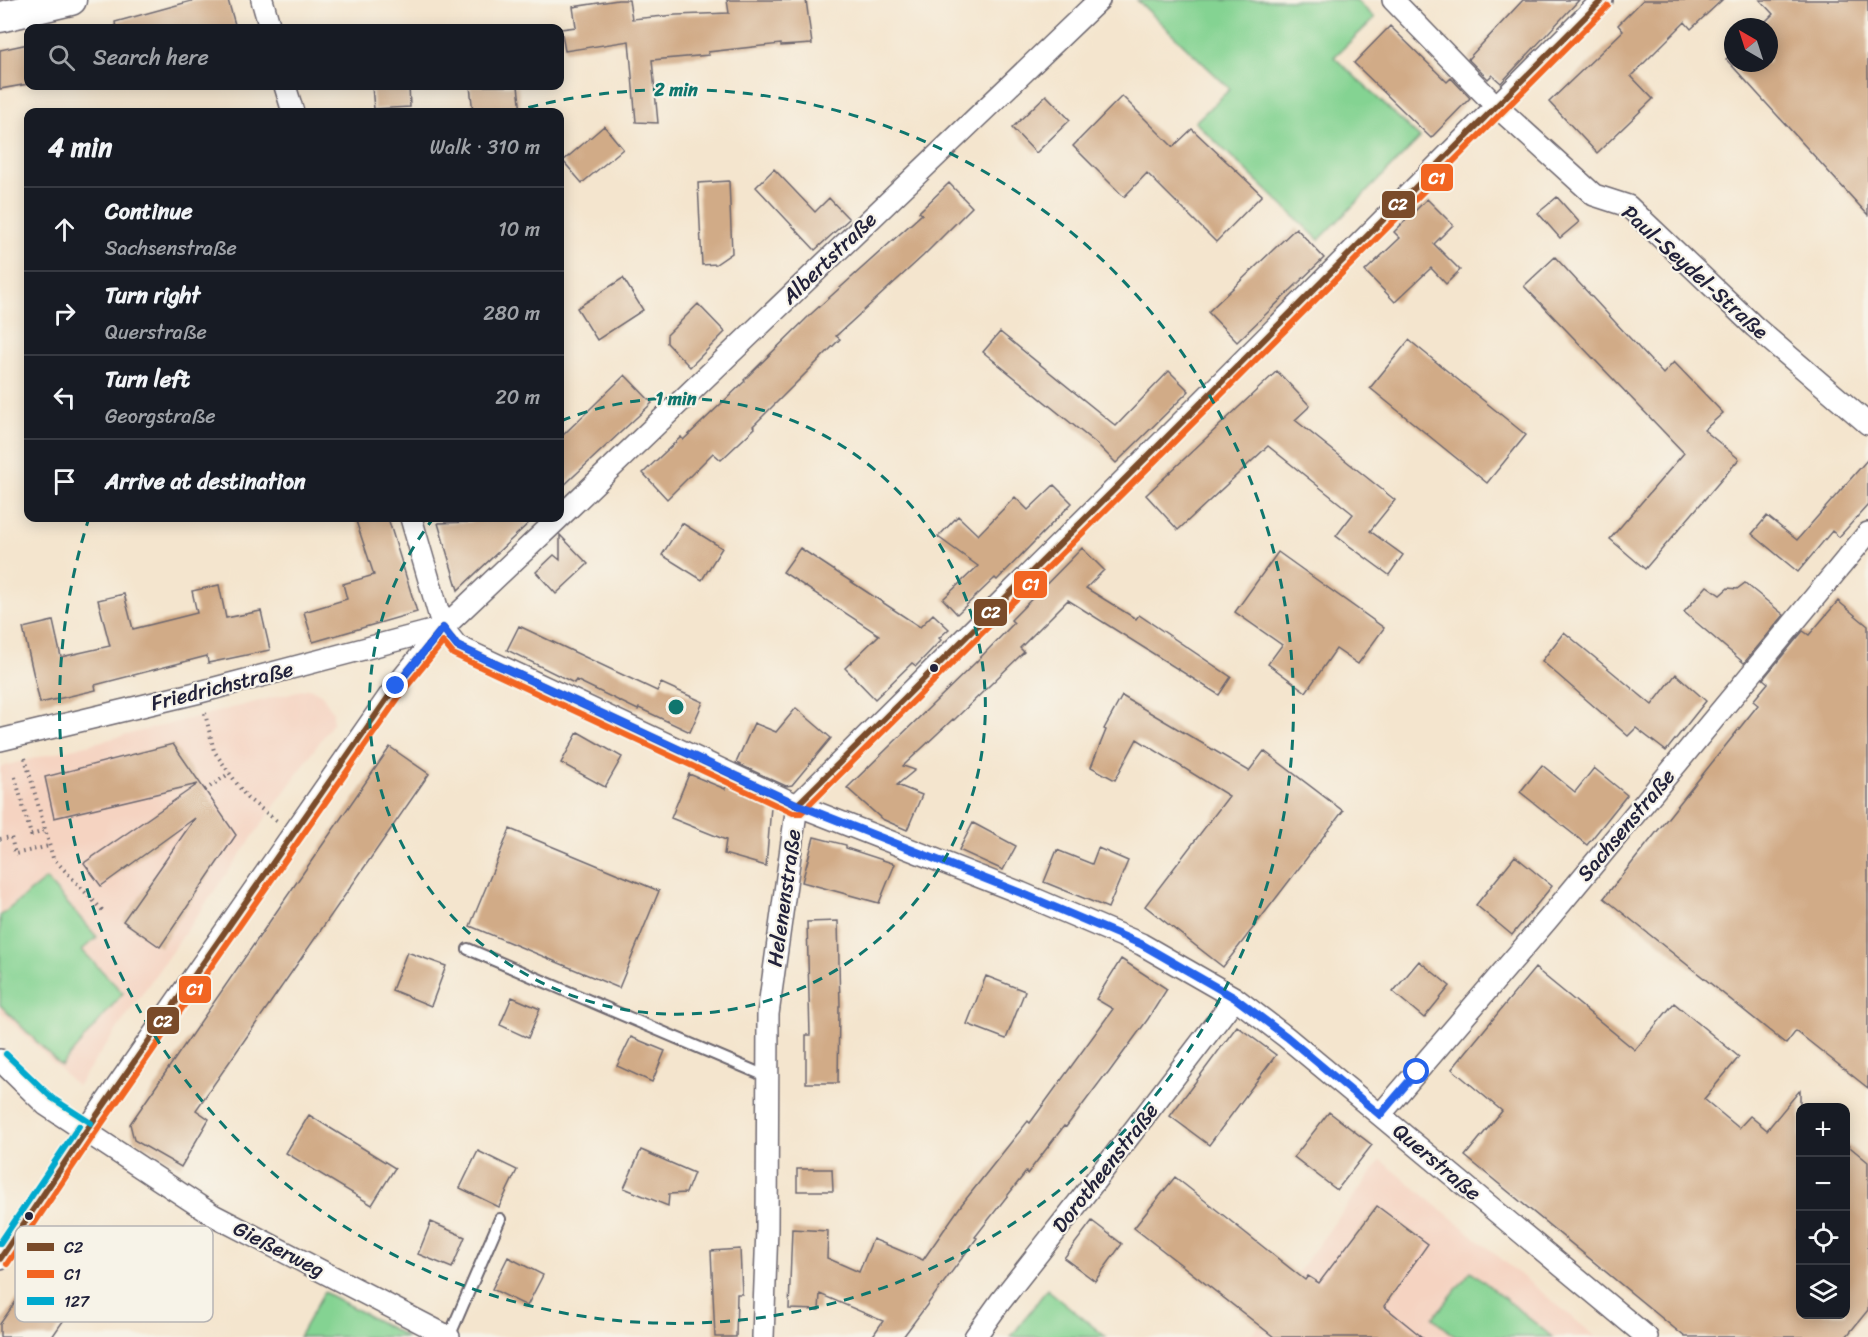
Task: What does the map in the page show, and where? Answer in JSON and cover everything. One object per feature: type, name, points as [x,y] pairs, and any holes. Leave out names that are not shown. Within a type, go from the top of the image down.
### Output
[{"type":"main road","points":[[0,17],[71,0]]},
{"type":"street","points":[[262,0],[269,24]]},
{"type":"street","name":"Albertstraße","points":[[564,512],[1099,0]]},
{"type":"street","name":"Paul-Seydel-Straße","points":[[1393,0],[1496,106],[1594,195],[1628,206],[1755,327],[1868,424]]},
{"type":"street","name":"Helenenstraße","points":[[763,1337],[767,1228],[768,1014],[796,804],[1167,438],[1602,0]]},
{"type":"street","points":[[286,90],[292,108]]},
{"type":"street","points":[[412,522],[443,628]]},
{"type":"street","name":"Albertstraße","points":[[22,1226],[396,686],[443,628],[554,522]]},
{"type":"street","name":"Sachsenstraße","points":[[1380,1115],[1548,918],[1868,533]]},
{"type":"street","name":"Querstraße","points":[[443,628],[457,646],[796,804],[1141,944],[1235,998],[1287,1037],[1647,1337]]},
{"type":"street","name":"Friedrichstraße","points":[[9,738],[200,692],[443,628]]},
{"type":"street","name":"Dorotheenstraße","points":[[975,1337],[1235,998]]},
{"type":"street","name":"Gießerweg","points":[[0,1060],[46,1105],[213,1215],[449,1337]]},
{"type":"street","name":"Albertstraße","points":[[0,1259],[15,1237]]},
{"type":"lane","points":[[468,950],[768,1077]]},
{"type":"lane","name":"Gießerweg","points":[[449,1337],[501,1219]]},
{"type":"path","points":[[200,692],[214,751],[247,798],[294,834]]},
{"type":"path","points":[[9,738],[53,858],[105,913]]},
{"type":"path","points":[[205,790],[230,773]]},
{"type":"path","points":[[15,777],[31,835],[45,831]]},
{"type":"path","points":[[2,840],[11,837],[15,854],[49,846]]},
{"type":"shaded area","points":[[310,688],[322,695],[333,712],[333,723],[77,1086],[0,1011],[0,767]]},
{"type":"shaded area","points":[[1381,1160],[1596,1337],[1250,1337]]},
{"type":"green space","points":[[1137,0],[1356,0],[1375,18],[1334,57],[1420,138],[1319,240],[1195,122],[1230,89]]},
{"type":"green space","points":[[46,879],[97,937],[82,950],[123,993],[61,1066],[0,1005],[0,916]]},
{"type":"green space","points":[[1471,1271],[1552,1337],[1456,1337],[1433,1318]]},
{"type":"green space","points":[[1047,1289],[1106,1337],[1011,1337]]},
{"type":"green space","points":[[324,1292],[407,1337],[299,1337]]},
{"type":"building","points":[[195,0],[228,0],[235,24],[115,24],[115,22]]},
{"type":"building","points":[[629,0],[632,19],[729,13],[727,0],[806,0],[812,44],[781,46],[781,44],[708,52],[709,55],[652,60],[658,123],[636,122],[629,41],[565,51],[564,29],[576,27],[573,7]]},
{"type":"building","points":[[1523,0],[1579,0],[1501,83],[1492,75],[1488,79],[1468,59]]},
{"type":"building","points":[[1643,0],[1722,0],[1691,29],[1685,22],[1631,76],[1653,99],[1597,153],[1549,102],[1623,31],[1618,25]]},
{"type":"building","points":[[1760,0],[1868,0],[1868,215],[1738,72],[1778,72],[1778,18],[1769,18],[1773,14]]},
{"type":"building","points":[[1390,26],[1447,82],[1451,78],[1470,98],[1431,138],[1354,63]]},
{"type":"building","points":[[24,45],[24,85],[0,89],[0,50]]},
{"type":"building","points":[[372,90],[409,90],[410,107],[374,108]]},
{"type":"building","points":[[470,90],[518,90],[521,108],[473,108]]},
{"type":"building","points":[[1046,95],[1070,120],[1036,153],[1012,128]]},
{"type":"building","points":[[1122,96],[1173,147],[1192,129],[1262,195],[1216,242],[1147,173],[1124,197],[1073,146]]},
{"type":"building","points":[[604,126],[623,149],[582,183],[564,160]]},
{"type":"building","points":[[774,169],[815,212],[829,198],[849,219],[815,250],[756,187]]},
{"type":"building","points":[[729,181],[732,253],[716,264],[702,265],[698,183]]},
{"type":"building","points":[[949,183],[972,207],[923,256],[836,336],[840,339],[753,426],[755,428],[721,460],[713,453],[667,499],[643,473],[681,437],[683,440],[811,314],[922,214],[919,212]]},
{"type":"building","points":[[1557,197],[1579,222],[1560,238],[1538,213]]},
{"type":"building","points":[[1427,199],[1453,225],[1434,244],[1460,270],[1446,284],[1431,268],[1395,302],[1365,271],[1400,238],[1394,232]]},
{"type":"building","points":[[1296,228],[1324,258],[1237,342],[1208,312]]},
{"type":"building","points":[[1555,257],[1663,374],[1674,362],[1723,413],[1704,430],[1739,459],[1645,569],[1610,539],[1684,453],[1524,286]]},
{"type":"building","points":[[623,278],[643,310],[597,340],[577,308]]},
{"type":"building","points":[[698,304],[725,332],[690,367],[667,343],[667,335]]},
{"type":"building","points":[[1000,332],[1116,426],[1169,371],[1189,391],[1116,463],[1098,445],[983,352]]},
{"type":"building","points":[[1409,340],[1526,435],[1487,483],[1370,388]]},
{"type":"building","points":[[1277,371],[1310,406],[1295,420],[1395,500],[1370,531],[1403,555],[1389,575],[1336,536],[1353,514],[1268,446],[1178,530],[1146,495]]},
{"type":"building","points":[[625,375],[652,403],[564,485],[564,434]]},
{"type":"building","points":[[1868,459],[1868,505],[1839,537],[1832,531],[1798,572],[1752,534],[1767,516],[1797,540]]},
{"type":"building","points":[[1054,485],[1072,503],[997,580],[995,578],[957,614],[943,599],[978,566],[938,537],[958,516],[978,535],[1015,497],[1028,510]]},
{"type":"building","points":[[356,522],[389,522],[417,612],[313,642],[304,612],[347,599],[343,584],[374,575]]},
{"type":"building","points":[[471,522],[530,522],[458,590],[438,523]]},
{"type":"building","points":[[682,523],[722,548],[702,580],[662,555]]},
{"type":"building","points":[[560,535],[588,564],[556,594],[536,572],[554,555],[560,560]]},
{"type":"building","points":[[800,548],[920,627],[933,614],[949,629],[916,666],[912,663],[875,699],[845,668],[879,635],[783,572]]},
{"type":"building","points":[[1082,548],[1104,570],[1086,588],[1136,619],[1139,615],[1231,677],[1219,695],[1068,600],[1020,648],[1024,652],[903,766],[915,770],[897,785],[922,795],[907,830],[882,819],[847,788],[977,661],[1014,623],[1011,620]]},
{"type":"building","points":[[1278,552],[1384,628],[1358,664],[1336,649],[1306,692],[1268,664],[1282,645],[1235,612]]},
{"type":"building","points":[[1745,583],[1784,615],[1744,663],[1684,612],[1707,586],[1720,595],[1728,588],[1737,589]]},
{"type":"building","points":[[219,585],[226,618],[261,611],[270,650],[208,663],[207,656],[95,685],[96,690],[40,703],[23,628],[53,621],[61,657],[110,646],[98,600],[124,594],[133,629],[197,613],[192,591]]},
{"type":"building","points":[[1838,601],[1868,626],[1868,1088],[1796,1031],[1786,1044],[1604,898],[1758,705],[1753,701],[1768,683],[1763,679],[1803,631],[1809,635]]},
{"type":"building","points":[[519,626],[657,691],[661,683],[703,702],[690,732],[576,680],[574,683],[507,650]]},
{"type":"building","points":[[1564,632],[1652,705],[1676,674],[1706,701],[1666,751],[1636,728],[1628,736],[1542,661]]},
{"type":"building","points":[[1122,696],[1249,771],[1264,751],[1343,811],[1223,967],[1145,906],[1229,796],[1137,739],[1115,780],[1091,767],[1106,730],[1104,729]]},
{"type":"building","points":[[796,708],[831,738],[792,785],[786,786],[736,763],[754,723],[776,732]]},
{"type":"building","points":[[578,732],[622,757],[605,787],[561,763]]},
{"type":"building","points":[[173,744],[236,835],[160,947],[123,921],[195,818],[101,886],[84,863],[198,784],[54,818],[45,777]]},
{"type":"building","points":[[390,747],[429,774],[196,1110],[209,1119],[181,1167],[134,1140],[130,1124]]},
{"type":"building","points":[[1542,765],[1575,792],[1594,768],[1627,795],[1587,845],[1520,792]]},
{"type":"building","points":[[689,774],[725,789],[726,786],[771,807],[766,866],[724,854],[726,840],[671,818]]},
{"type":"building","points":[[973,823],[1016,846],[1003,870],[959,850]]},
{"type":"building","points":[[510,829],[659,891],[619,988],[470,926]]},
{"type":"building","points":[[814,837],[846,845],[846,848],[895,864],[879,903],[802,882]]},
{"type":"building","points":[[1098,848],[1128,861],[1108,908],[1044,882],[1057,850],[1092,864]]},
{"type":"building","points":[[1515,856],[1552,886],[1512,935],[1476,905]]},
{"type":"building","points":[[838,921],[840,1006],[838,1083],[806,1083],[806,1035],[810,1035],[807,922]]},
{"type":"building","points":[[407,952],[446,966],[431,1006],[392,990]]},
{"type":"building","points":[[1121,959],[1167,989],[1107,1075],[975,1237],[977,1238],[903,1337],[872,1337],[883,1321],[820,1294],[819,1310],[789,1309],[792,1229],[828,1231],[827,1258],[859,1272],[873,1239],[923,1260],[962,1204],[1028,1121],[1030,1123],[1113,1009],[1096,999]]},
{"type":"building","points":[[1419,961],[1450,986],[1424,1018],[1393,992]]},
{"type":"building","points":[[1535,968],[1635,1050],[1674,1003],[1739,1057],[1704,1099],[1739,1128],[1750,1116],[1767,1130],[1800,1090],[1800,1103],[1796,1103],[1796,1319],[1850,1319],[1850,1147],[1868,1162],[1868,1310],[1846,1337],[1685,1337],[1465,1156],[1502,1111],[1452,1069]]},
{"type":"building","points":[[986,976],[1025,991],[1006,1039],[967,1024]]},
{"type":"building","points":[[512,997],[540,1009],[528,1038],[500,1025]]},
{"type":"building","points":[[1237,1026],[1276,1055],[1209,1145],[1170,1116]]},
{"type":"building","points":[[631,1037],[665,1051],[652,1082],[617,1066]]},
{"type":"building","points":[[1329,1112],[1372,1145],[1337,1190],[1294,1157]]},
{"type":"building","points":[[309,1115],[395,1168],[372,1205],[286,1153]]},
{"type":"building","points":[[641,1150],[694,1173],[686,1193],[669,1194],[668,1206],[624,1188]]},
{"type":"building","points":[[478,1151],[517,1170],[499,1207],[460,1188]]},
{"type":"building","points":[[797,1169],[832,1169],[833,1191],[797,1191]]},
{"type":"building","points":[[1175,1177],[1305,1280],[1308,1276],[1319,1283],[1377,1206],[1428,1244],[1384,1306],[1422,1337],[1274,1337],[1134,1228]]},
{"type":"building","points":[[1092,1221],[1122,1244],[1095,1281],[1064,1258]]},
{"type":"building","points":[[431,1222],[465,1237],[452,1268],[418,1254]]},
{"type":"building","points":[[740,1249],[742,1294],[737,1294],[736,1337],[715,1337],[711,1251]]},
{"type":"building","points":[[508,1257],[543,1275],[527,1306],[492,1289]]},
{"type":"building","points":[[15,1303],[15,1322],[62,1322],[52,1337],[0,1337],[0,1324]]},
{"type":"transit line","name":"C2","points":[[22,1226],[396,686],[443,628],[457,646],[797,805],[1602,0]]},
{"type":"transit line","name":"C1","points":[[33,1226],[403,691],[443,642],[453,654],[793,813],[801,813],[1608,6]]},
{"type":"transit line","name":"127","points":[[6,1054],[52,1098],[91,1123]]},
{"type":"transit line","name":"127","points":[[0,1243],[79,1126]]},
{"type":"transit line","name":"C2","points":[[0,1259],[15,1237]]},
{"type":"transit line","name":"C1","points":[[7,1264],[15,1252]]},
{"type":"route","points":[[396,686],[443,628],[457,646],[796,804],[1021,893],[1141,944],[1235,998],[1287,1037],[1380,1115],[1417,1072]]}]
